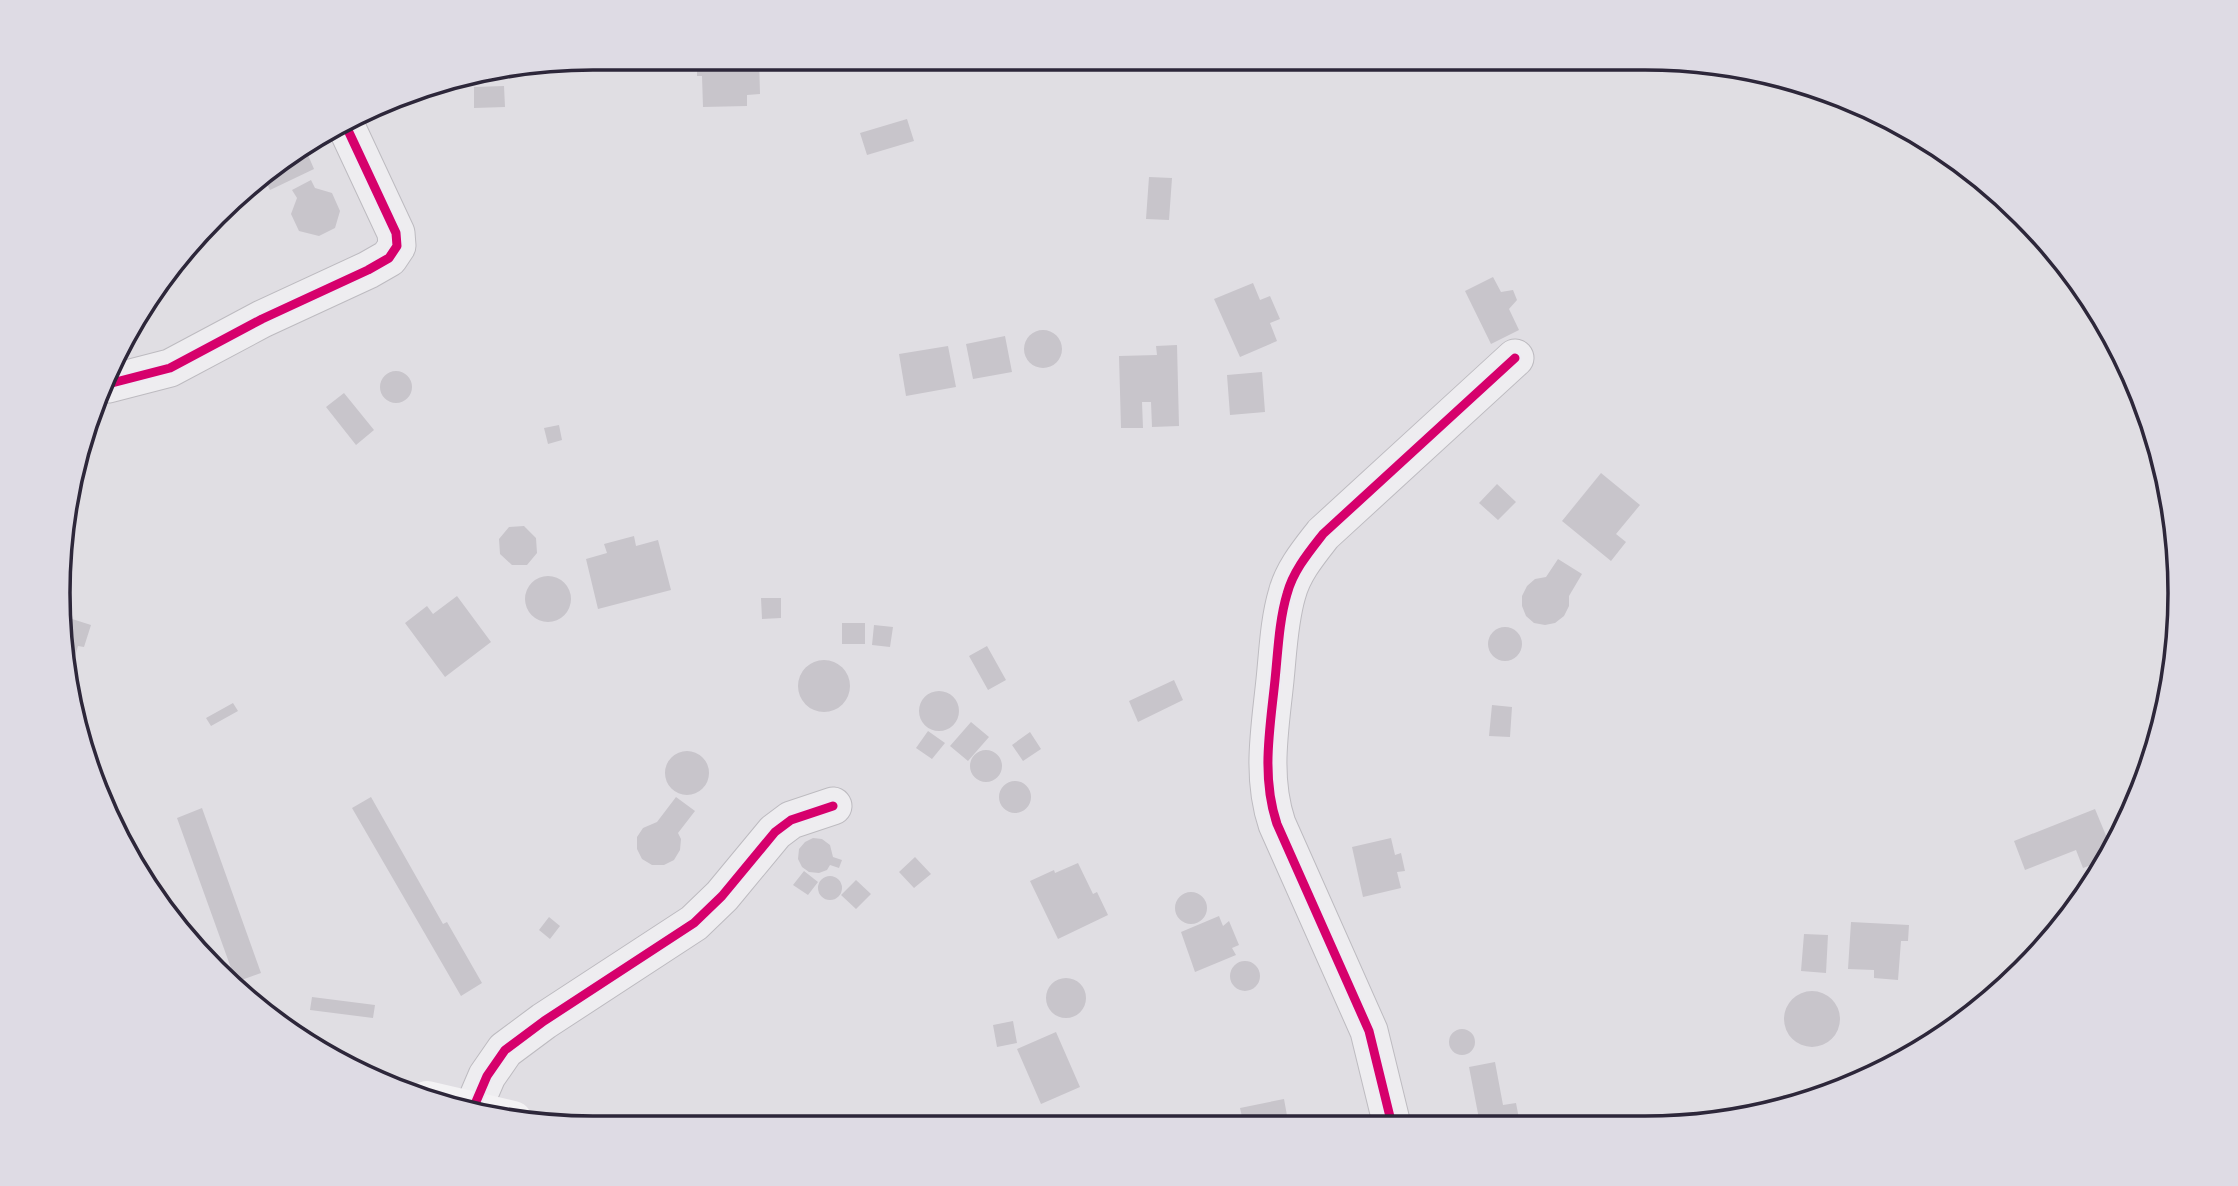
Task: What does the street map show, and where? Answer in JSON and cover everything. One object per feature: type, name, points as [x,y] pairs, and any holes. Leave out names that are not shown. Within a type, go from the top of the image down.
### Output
[{"type":"street","points":[[115,382],[170,368],[262,319],[390,258],[397,246],[396,233],[348,131]]},
{"type":"street","points":[[1390,1116],[1369,1031],[1277,824],[1269,800],[1267,765],[1287,592],[1303,560],[1323,534],[1514,358]]},
{"type":"street","points":[[476,1102],[486,1076],[505,1051],[544,1021],[694,923],[722,896],[775,832],[791,820],[833,806]]},
{"type":"building","points":[[697,70],[759,70],[760,94],[747,95],[747,106],[703,107],[702,76],[697,76]]},
{"type":"building","points":[[504,86],[505,107],[474,108],[474,87]]},
{"type":"building","points":[[907,119],[914,141],[867,155],[860,133]]},
{"type":"building","points":[[308,154],[314,169],[270,190],[267,184]]},
{"type":"building","points":[[1149,177],[1172,178],[1169,220],[1146,219]]},
{"type":"building","points":[[311,180],[315,188],[332,193],[340,211],[335,228],[319,236],[299,231],[291,214],[297,198],[292,190]]},
{"type":"building","points":[[1493,277],[1501,292],[1513,290],[1517,300],[1509,309],[1519,330],[1491,344],[1465,291]]},
{"type":"building","points":[[1253,283],[1260,300],[1270,296],[1280,319],[1270,323],[1277,341],[1240,357],[1214,299]]},
{"type":"building","points":[[1043,330],[1056,336],[1062,349],[1056,362],[1043,368],[1030,362],[1024,349],[1030,336]]},
{"type":"building","points":[[1005,336],[1012,372],[973,379],[966,344]]},
{"type":"building","points":[[1177,345],[1179,426],[1152,427],[1151,402],[1142,402],[1143,428],[1121,428],[1119,356],[1157,355],[1156,346]]},
{"type":"building","points":[[948,346],[956,387],[906,396],[899,354]]},
{"type":"building","points":[[396,371],[407,376],[412,387],[407,398],[396,403],[385,398],[380,387],[385,376]]},
{"type":"building","points":[[1262,372],[1265,412],[1230,415],[1227,375]]},
{"type":"building","points":[[344,393],[374,430],[356,445],[326,407]]},
{"type":"building","points":[[559,425],[562,440],[548,444],[544,428]]},
{"type":"building","points":[[1601,473],[1640,505],[1616,534],[1626,542],[1611,561],[1562,521]]},
{"type":"building","points":[[1497,484],[1516,502],[1498,520],[1479,503]]},
{"type":"building","points":[[524,526],[536,538],[537,553],[527,565],[512,565],[500,554],[499,539],[509,527]]},
{"type":"building","points":[[634,536],[636,546],[658,540],[671,590],[598,609],[586,559],[607,553],[604,544]]},
{"type":"building","points":[[1558,559],[1582,574],[1569,596],[1569,606],[1564,616],[1555,623],[1534,623],[1526,616],[1522,596],[1527,586],[1535,579],[1546,577]]},
{"type":"building","points":[[548,576],[557,577],[564,583],[570,590],[570,608],[564,615],[557,621],[548,622],[539,621],[532,615],[526,608],[525,599],[526,590],[532,583],[539,577]]},
{"type":"building","points":[[457,596],[491,642],[445,677],[405,623],[427,606],[433,614]]},
{"type":"building","points":[[761,598],[781,598],[781,618],[762,619]]},
{"type":"building","points":[[71,619],[91,625],[84,647],[78,646],[74,660]]},
{"type":"building","points":[[842,623],[865,623],[865,644],[842,644]]},
{"type":"building","points":[[874,625],[893,627],[890,647],[872,645]]},
{"type":"building","points":[[1505,627],[1517,632],[1522,644],[1517,656],[1505,661],[1493,656],[1488,644],[1493,632]]},
{"type":"building","points":[[987,646],[1006,680],[988,690],[969,656]]},
{"type":"building","points":[[824,660],[834,662],[842,668],[848,676],[848,696],[842,704],[834,710],[824,712],[814,710],[806,704],[800,696],[798,686],[800,676],[806,668],[814,662]]},
{"type":"building","points":[[1174,680],[1183,700],[1138,722],[1129,701]]},
{"type":"building","points":[[939,691],[947,692],[953,697],[958,703],[958,719],[953,725],[947,730],[939,731],[931,730],[925,725],[920,719],[919,711],[920,703],[925,697],[931,692]]},
{"type":"building","points":[[233,703],[238,711],[211,726],[206,718]]},
{"type":"building","points":[[1492,705],[1512,707],[1510,737],[1489,736]]},
{"type":"building","points":[[971,722],[989,737],[968,761],[950,746]]},
{"type":"building","points":[[928,731],[945,743],[932,759],[916,748]]},
{"type":"building","points":[[1030,732],[1041,749],[1023,761],[1012,745]]},
{"type":"building","points":[[986,750],[997,755],[1002,766],[997,777],[986,782],[975,777],[970,766],[975,755]]},
{"type":"building","points":[[687,751],[696,752],[703,757],[708,764],[708,782],[703,789],[696,794],[687,795],[678,794],[671,789],[666,782],[665,773],[666,764],[671,757],[678,752]]},
{"type":"building","points":[[1015,781],[1026,786],[1031,797],[1026,808],[1015,813],[1004,808],[999,797],[1004,786]]},
{"type":"building","points":[[371,797],[443,924],[447,922],[482,983],[461,996],[352,808]]},
{"type":"building","points":[[676,797],[695,811],[678,833],[681,839],[680,850],[674,860],[664,865],[652,865],[642,859],[637,849],[637,837],[643,828],[657,822]]},
{"type":"building","points":[[202,808],[261,973],[242,980],[232,971],[177,818]]},
{"type":"building","points":[[2095,809],[2107,837],[2091,865],[2083,868],[2076,850],[2025,870],[2014,841]]},
{"type":"building","points":[[813,838],[822,839],[830,845],[833,857],[842,860],[839,868],[830,865],[827,870],[819,873],[809,872],[802,867],[798,859],[799,849]]},
{"type":"building","points":[[1391,838],[1395,855],[1401,853],[1405,871],[1397,872],[1401,888],[1363,897],[1352,847]]},
{"type":"building","points":[[915,857],[931,874],[914,888],[899,872]]},
{"type":"building","points":[[1078,863],[1093,894],[1097,892],[1108,915],[1058,939],[1030,881]]},
{"type":"building","points":[[804,871],[818,882],[808,895],[793,885]]},
{"type":"building","points":[[830,876],[839,879],[842,888],[839,897],[830,900],[821,897],[818,888],[821,879]]},
{"type":"building","points":[[856,880],[871,894],[856,909],[841,895]]},
{"type":"building","points":[[1191,892],[1202,897],[1207,908],[1202,919],[1191,924],[1180,919],[1175,908],[1180,897]]},
{"type":"building","points":[[1219,916],[1223,926],[1229,921],[1239,945],[1232,948],[1236,955],[1195,972],[1181,932]]},
{"type":"building","points":[[549,917],[560,926],[550,939],[539,930]]},
{"type":"building","points":[[1851,922],[1909,925],[1908,941],[1901,941],[1898,980],[1874,978],[1874,970],[1848,969]]},
{"type":"building","points":[[1804,934],[1828,935],[1826,973],[1801,971]]},
{"type":"building","points":[[1245,961],[1255,966],[1260,976],[1255,986],[1245,991],[1235,986],[1230,976],[1235,966]]},
{"type":"building","points":[[1066,978],[1080,984],[1086,998],[1080,1012],[1066,1018],[1052,1012],[1046,998],[1052,984]]},
{"type":"building","points":[[1812,991],[1823,993],[1832,999],[1838,1008],[1838,1030],[1832,1039],[1823,1045],[1812,1047],[1801,1045],[1792,1039],[1786,1030],[1784,1019],[1786,1008],[1792,999],[1801,993]]},
{"type":"building","points":[[312,997],[375,1005],[373,1018],[310,1010]]},
{"type":"building","points":[[1013,1021],[1017,1043],[997,1047],[993,1025]]},
{"type":"building","points":[[1462,1029],[1471,1033],[1475,1042],[1471,1051],[1462,1055],[1453,1051],[1449,1042],[1453,1033]]},
{"type":"building","points":[[1056,1032],[1080,1087],[1041,1104],[1017,1049]]},
{"type":"building","points":[[1495,1062],[1503,1105],[1516,1103],[1518,1116],[1478,1116],[1469,1067]]},
{"type":"building","points":[[1284,1099],[1287,1116],[1242,1116],[1240,1108]]},
{"type":"cycle path","points":[[115,382],[170,368],[262,319],[389,258],[397,246],[396,233],[348,131]]},
{"type":"cycle path","points":[[1390,1116],[1369,1031],[1277,824],[1272,806],[1268,752],[1282,615],[1293,577],[1323,534],[1515,358]]},
{"type":"cycle path","points":[[476,1102],[487,1076],[505,1050],[544,1021],[694,923],[722,896],[775,832],[791,820],[833,806]]}]
